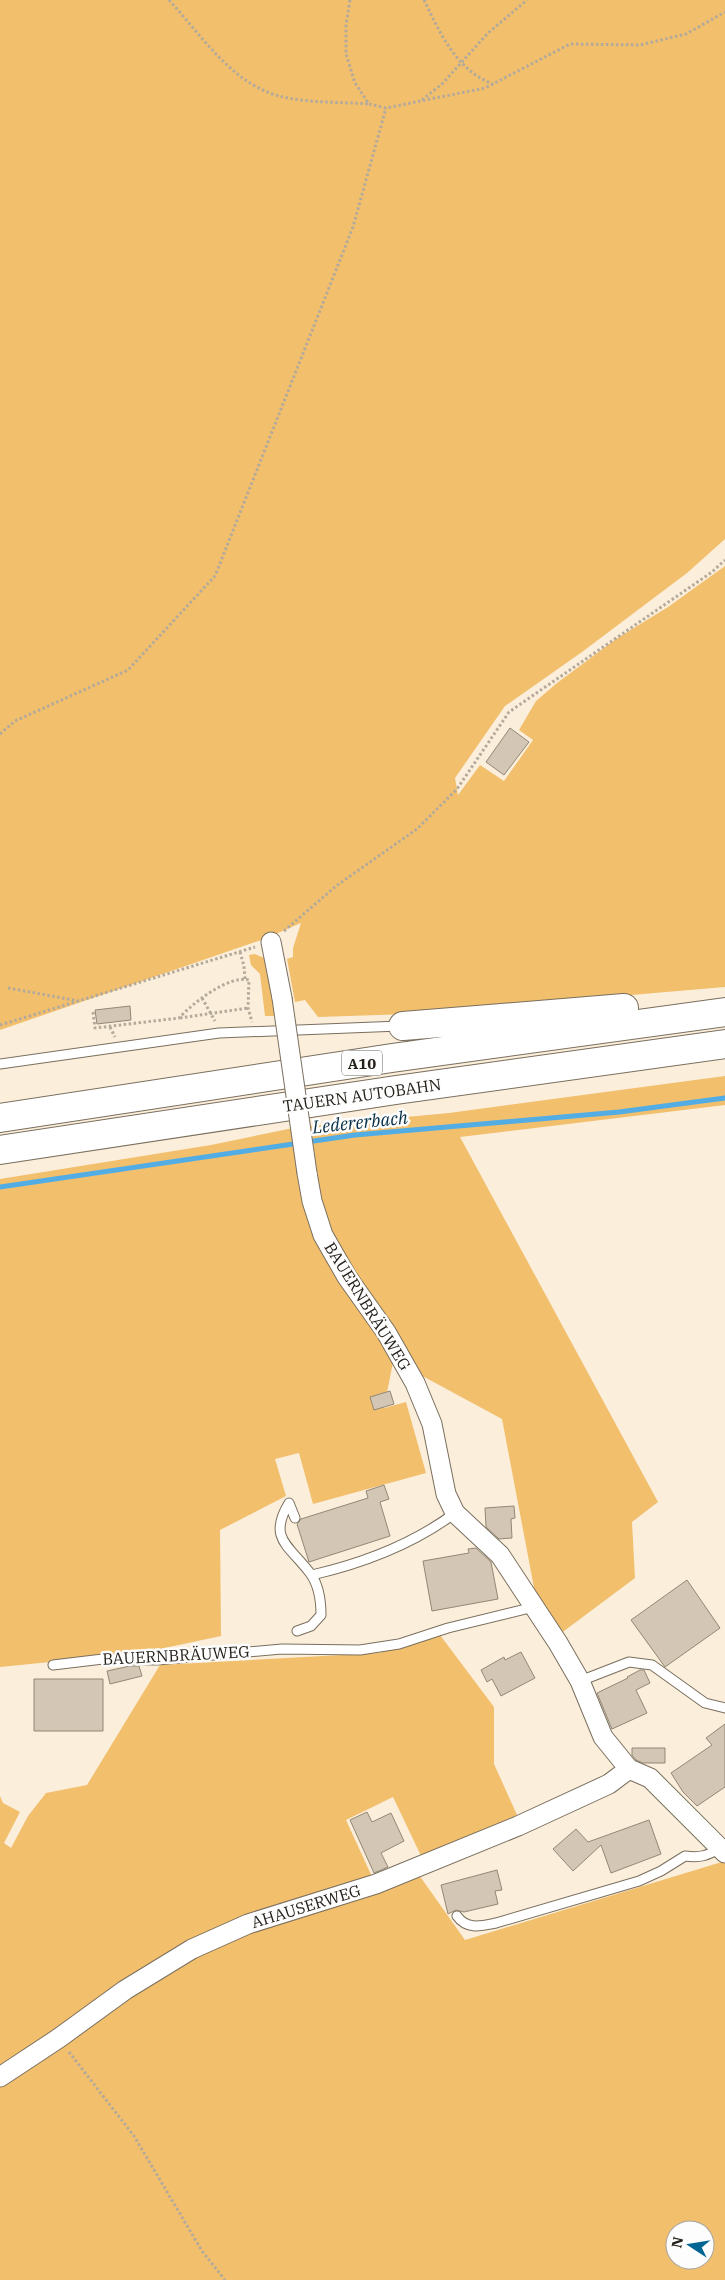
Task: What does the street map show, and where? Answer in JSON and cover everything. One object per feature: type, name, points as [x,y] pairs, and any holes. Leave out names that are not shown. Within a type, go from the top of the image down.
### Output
[{"type":"highway","points":[[403,1026],[680,1004],[725,1007]]},
{"type":"highway","name":"TAUERN AUTOBAHN","points":[[0,1118],[392,1058],[725,1012]]},
{"type":"highway","name":"TAUERN AUTOBAHN","points":[[0,1150],[386,1092],[725,1044]]},
{"type":"street","name":"BAUERNBRÄUWEG","points":[[272,942],[312,1202],[323,1235],[347,1277],[386,1332],[415,1383],[432,1424],[446,1494],[455,1513],[500,1555],[558,1643],[580,1681],[603,1737],[629,1769],[650,1778],[723,1850]]},
{"type":"street","name":"AHAUSERWEG","points":[[0,2077],[59,2038],[125,1990],[192,1949],[248,1924],[376,1884],[518,1826],[609,1784],[629,1769]]},
{"type":"lane","points":[[0,1064],[220,1033],[403,1026]]},
{"type":"lane","points":[[295,1518],[289,1503],[280,1518],[280,1531],[284,1543],[312,1575],[321,1600],[321,1615],[311,1626],[297,1631]]},
{"type":"lane","points":[[312,1575],[353,1566],[432,1530],[455,1513]]},
{"type":"lane","name":"BAUERNBRÄUWEG","points":[[53,1665],[103,1659],[157,1660],[282,1649],[360,1650],[399,1644],[448,1628],[534,1608]]},
{"type":"lane","points":[[580,1681],[629,1662],[652,1665],[705,1703],[725,1708]]},
{"type":"lane","points":[[457,1916],[466,1925],[476,1927],[496,1924],[639,1881],[661,1871],[685,1856],[697,1858],[723,1850]]},
{"type":"path","points":[[169,0],[227,66],[254,86],[286,98],[369,104],[386,108],[485,88],[570,44],[640,45],[686,34],[725,12]]},
{"type":"path","points":[[350,0],[346,25],[346,54],[355,83],[369,104]]},
{"type":"path","points":[[424,0],[439,30],[461,61],[477,76],[494,84]]},
{"type":"path","points":[[422,101],[443,83],[488,32],[527,0]]},
{"type":"path","points":[[0,734],[15,721],[128,670],[215,576],[354,227],[386,108]]},
{"type":"path","points":[[0,1025],[272,942],[336,886],[417,829],[457,789],[509,712],[712,572],[725,560]]},
{"type":"path","points":[[240,952],[245,979],[249,980],[248,1008],[254,1032]]},
{"type":"path","points":[[179,1018],[192,1003],[222,986],[245,979]]},
{"type":"path","points":[[8,988],[80,1001]]},
{"type":"path","points":[[202,998],[219,1027],[220,1033]]},
{"type":"path","points":[[93,1012],[95,1028],[248,1008]]},
{"type":"path","points":[[59,2038],[134,2136],[202,2251],[225,2280]]},
{"type":"shaded area","points":[[0,0],[725,0],[725,539],[687,573],[582,652],[505,706],[455,778],[458,795],[480,765],[504,781],[533,740],[519,730],[536,701],[616,639],[668,607],[725,566],[725,987],[409,1014],[318,1017],[305,1000],[295,1002],[287,959],[293,957],[293,948],[301,923],[264,939],[0,1030]]},
{"type":"shaded area","points":[[255,954],[264,958],[270,967],[276,1016],[265,1016],[260,974],[251,965],[249,955]]},
{"type":"shaded area","points":[[725,1076],[725,1105],[460,1137],[658,1502],[632,1522],[635,1578],[560,1634],[536,1598],[502,1419],[415,1372],[335,1246],[322,1210],[311,1126],[449,1113]]},
{"type":"shaded area","points":[[293,1128],[300,1183],[394,1357],[384,1408],[406,1402],[426,1473],[313,1504],[299,1453],[275,1459],[286,1496],[220,1530],[221,1636],[141,1653],[0,1667],[0,1179],[211,1145]]},
{"type":"shaded area","points":[[440,1635],[494,1707],[494,1764],[517,1815],[423,1860],[393,1797],[346,1820],[374,1881],[238,1924],[0,2069],[0,1796],[3,1803],[20,1812],[4,1843],[11,1848],[28,1816],[46,1793],[87,1785],[160,1665],[379,1653]]},
{"type":"shaded area","points":[[725,1861],[725,2280],[0,2280],[0,2081],[148,1981],[230,1938],[419,1875],[465,1940]]},
{"type":"building","points":[[510,728],[529,742],[504,775],[486,762]]},
{"type":"building","points":[[130,1006],[131,1020],[97,1024],[95,1010]]},
{"type":"building","points":[[390,1391],[394,1404],[374,1410],[370,1397]]},
{"type":"building","points":[[384,1485],[389,1499],[380,1502],[390,1536],[309,1562],[297,1524],[301,1519],[368,1498],[366,1491]]},
{"type":"building","points":[[514,1506],[515,1518],[511,1519],[512,1538],[499,1539],[486,1527],[485,1508]]},
{"type":"building","points":[[476,1548],[491,1562],[498,1599],[432,1611],[423,1561],[469,1553],[468,1549]]},
{"type":"building","points":[[687,1580],[720,1628],[665,1667],[631,1620]]},
{"type":"building","points":[[521,1652],[535,1678],[501,1696],[492,1679],[487,1682],[481,1670],[504,1657],[505,1660]]},
{"type":"building","points":[[139,1666],[142,1676],[110,1684],[107,1671]]},
{"type":"building","points":[[640,1670],[644,1670],[650,1683],[636,1690],[647,1713],[612,1729],[597,1693]]},
{"type":"building","points":[[34,1679],[103,1679],[103,1731],[34,1731]]},
{"type":"building","points":[[725,1724],[725,1787],[697,1806],[683,1792],[671,1773],[712,1745],[706,1738]]},
{"type":"building","points":[[632,1748],[665,1748],[665,1763],[643,1763],[636,1760],[632,1755]]},
{"type":"building","points":[[367,1812],[372,1822],[391,1813],[404,1841],[381,1853],[388,1867],[374,1873],[350,1820]]},
{"type":"building","points":[[649,1820],[661,1854],[611,1873],[601,1845],[573,1871],[553,1849],[576,1829],[588,1842]]},
{"type":"building","points":[[497,1870],[502,1890],[495,1891],[498,1904],[464,1912],[456,1910],[448,1914],[441,1885]]},
{"type":"waterway","name":"Ledererbach","points":[[0,1187],[355,1135],[619,1112],[725,1098]]}]
